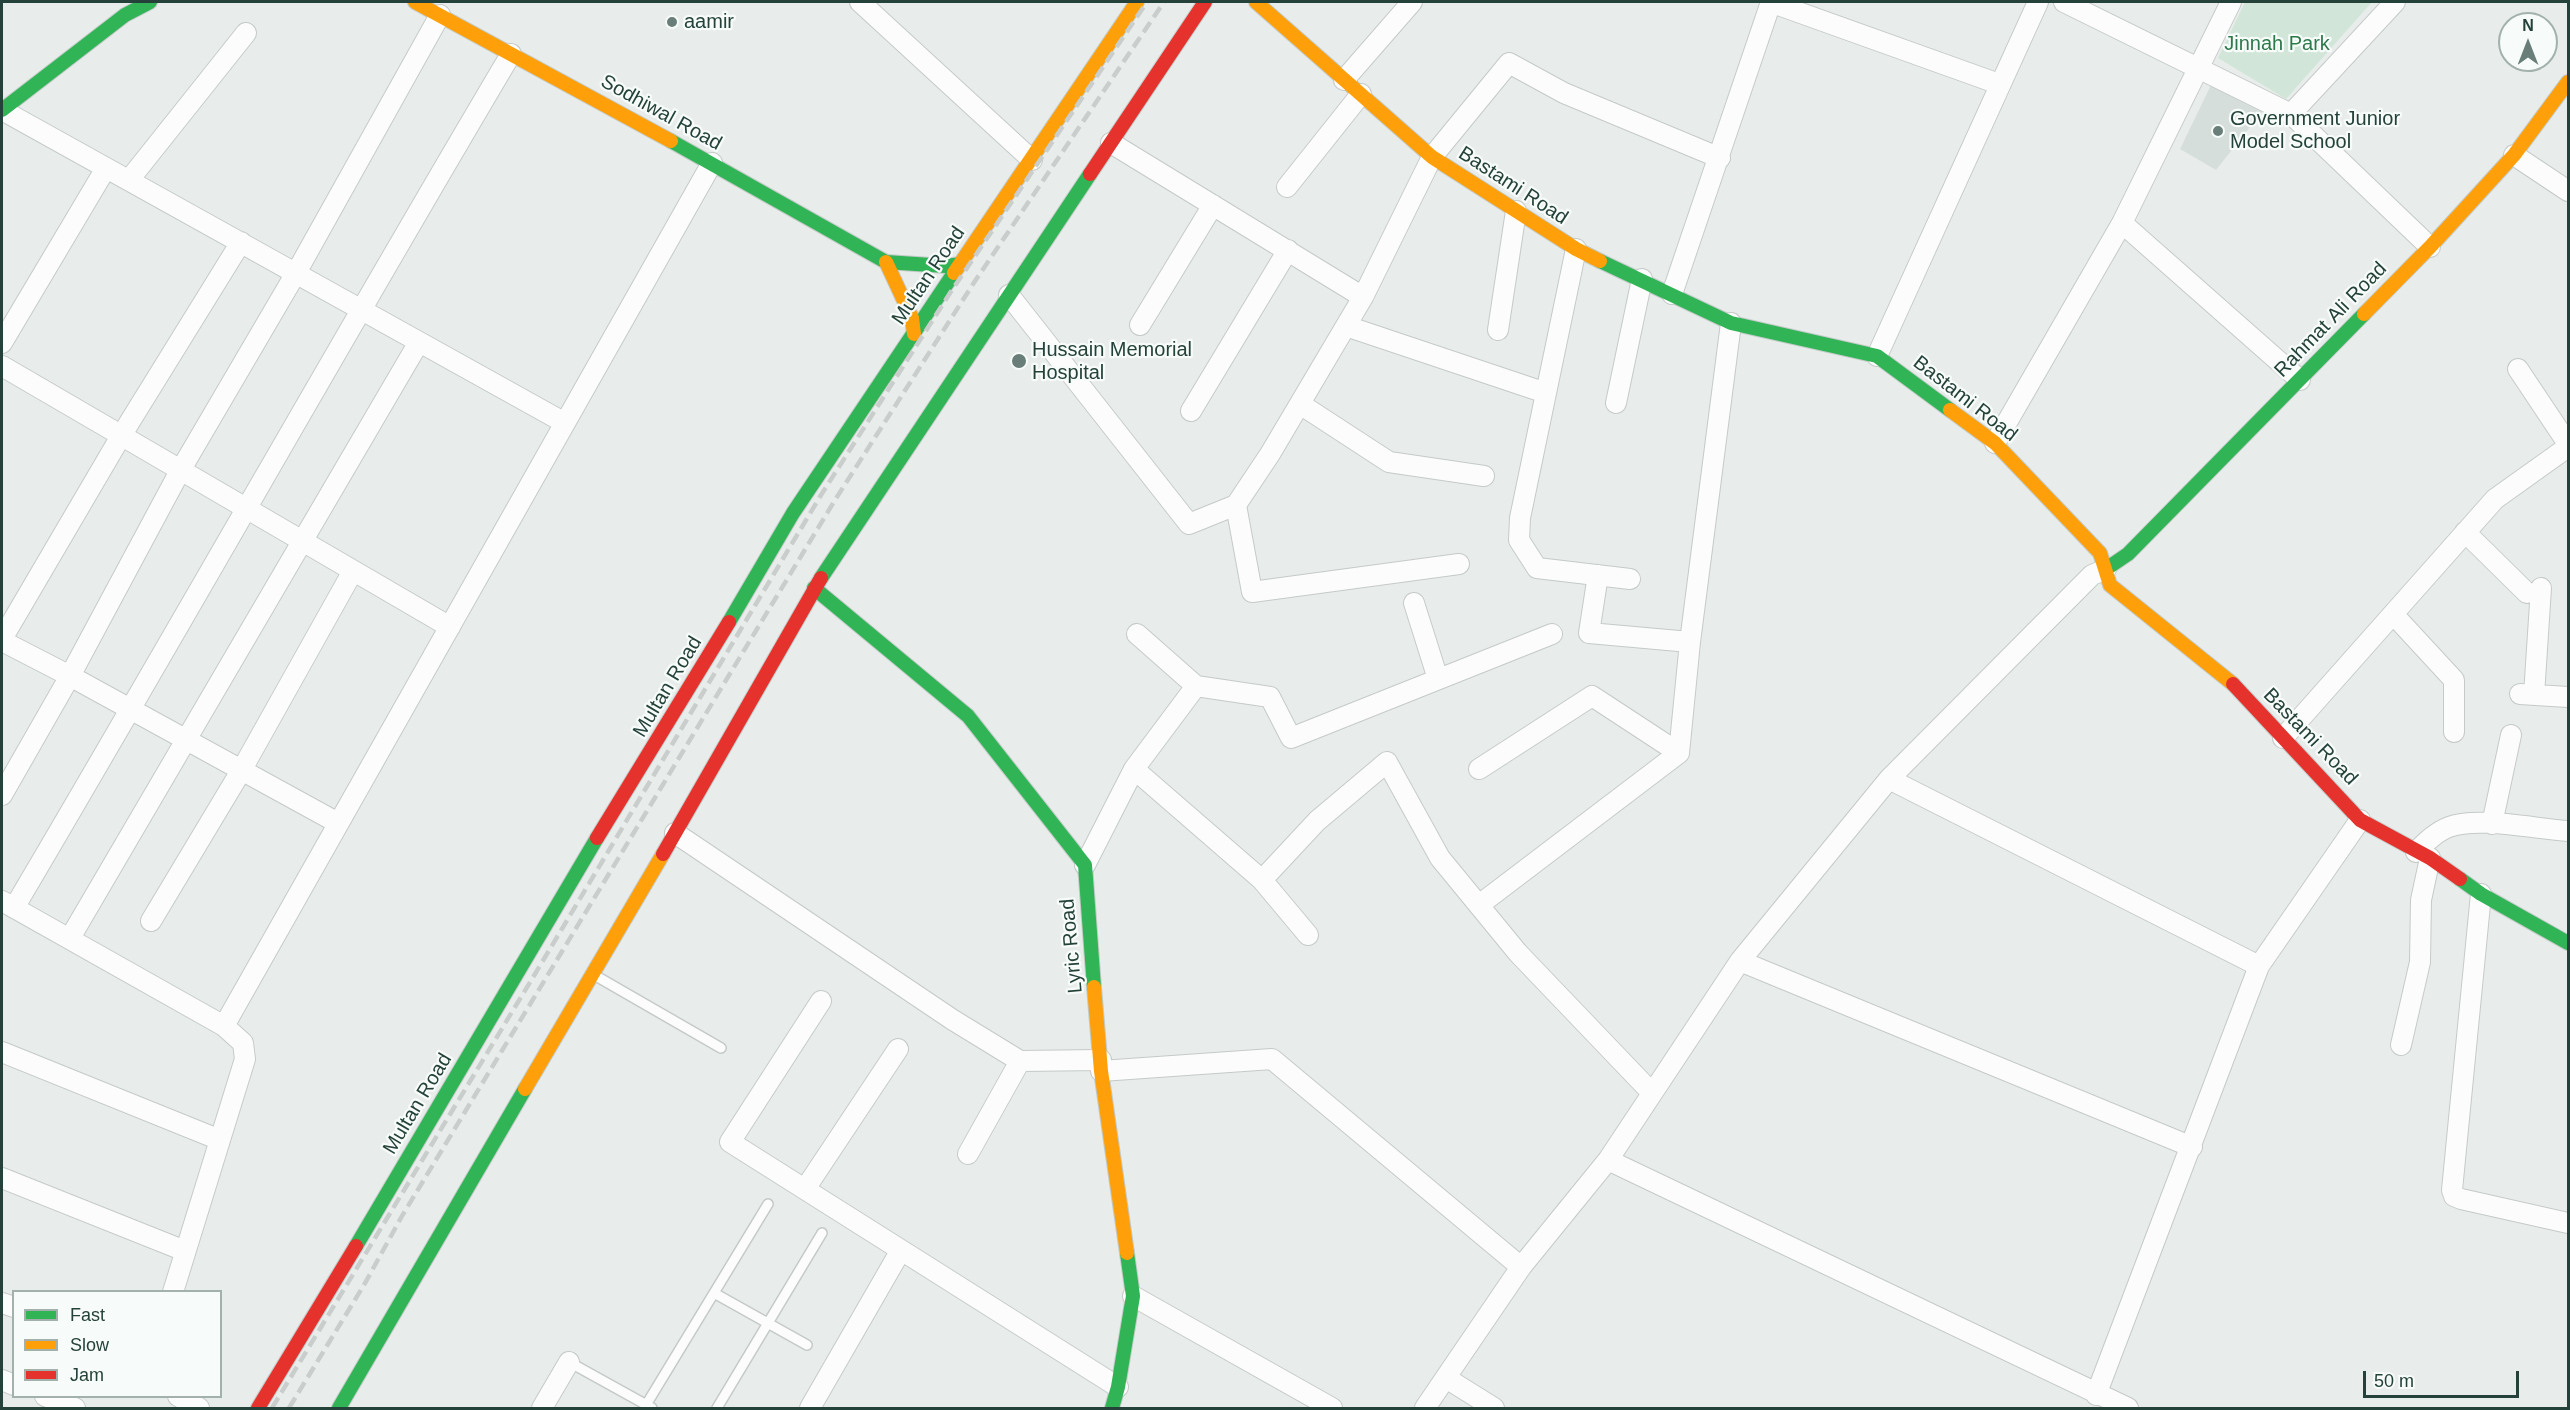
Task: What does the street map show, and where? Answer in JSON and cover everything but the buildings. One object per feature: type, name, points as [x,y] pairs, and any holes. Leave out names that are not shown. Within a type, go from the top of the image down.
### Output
[{"type":"street","points":[[150,2],[125,15],[2,110],[565,423]]},
{"type":"street","name":"Sodhiwal Road","points":[[415,2],[712,163],[886,262],[938,266],[961,264]]},
{"type":"street","points":[[860,2],[1032,160]]},
{"type":"street","name":"Multan Road","points":[[258,1408],[440,1106],[550,915],[674,716],[793,513],[1137,2]]},
{"type":"street","points":[[339,1408],[675,833],[814,588],[1205,2]]},
{"type":"street","name":"Bastami Road","points":[[1256,2],[1432,158],[1576,249],[1731,323],[1877,356],[1995,443],[2100,553],[2110,585],[2229,681],[2360,820],[2423,855],[2481,894],[2568,943]]},
{"type":"street","points":[[1344,80],[1412,2]]},
{"type":"street","points":[[1672,294],[1771,2],[1999,84]]},
{"type":"street","points":[[1877,356],[2038,2]]},
{"type":"street","points":[[2064,2],[2291,114],[2430,247]]},
{"type":"street","points":[[1995,443],[2122,223],[2230,2]]},
{"type":"street","points":[[2291,114],[2395,2]]},
{"type":"street","points":[[2,795],[70,676],[180,471],[296,273],[440,15]]},
{"type":"street","points":[[129,180],[246,33]]},
{"type":"street","points":[[173,1290],[245,1059],[243,1043],[224,1026],[8,905],[131,710],[248,509],[360,309],[512,54]]},
{"type":"street","points":[[1009,295],[1189,524],[1236,505],[1270,454],[1363,297],[1432,158],[1509,63],[1564,93],[1720,158]]},
{"type":"street","name":"Rahmat Ali Road","points":[[2106,569],[2128,554],[2430,247],[2514,155],[2568,82]]},
{"type":"street","points":[[1287,187],[1361,94]]},
{"type":"street","points":[[1111,143],[1363,297]]},
{"type":"street","points":[[2514,155],[2568,191]]},
{"type":"street","points":[[224,1026],[712,163]]},
{"type":"street","points":[[2,343],[106,168]]},
{"type":"street","points":[[1140,324],[1213,205]]},
{"type":"street","points":[[1498,330],[1516,211]]},
{"type":"street","points":[[2122,223],[2300,380]]},
{"type":"street","points":[[241,242],[121,436],[2,640],[338,824]]},
{"type":"street","points":[[1576,249],[1520,518],[1519,540],[1537,568],[1630,579]]},
{"type":"street","points":[[1191,411],[1288,250]]},
{"type":"street","points":[[886,262],[912,318],[914,334]]},
{"type":"street","points":[[1616,403],[1642,279]]},
{"type":"street","points":[[1479,905],[1679,753],[1690,642],[1731,323]]},
{"type":"street","points":[[1346,326],[1546,393]]},
{"type":"street","points":[[70,938],[188,741],[419,342]]},
{"type":"street","points":[[2,366],[450,627]]},
{"type":"street","points":[[2283,738],[2495,499],[2568,446],[2518,369]]},
{"type":"street","points":[[1300,404],[1389,462],[1484,476]]},
{"type":"street","points":[[1236,505],[1252,592],[1459,564]]},
{"type":"street","points":[[2465,532],[2534,590],[2527,694],[2568,697]]},
{"type":"street","points":[[1425,1408],[1521,1267],[1608,1160],[1740,961],[1888,779],[2092,575],[2106,569]]},
{"type":"street","points":[[152,921],[241,771],[353,571]]},
{"type":"street","points":[[1598,575],[1589,633],[1690,642]]},
{"type":"street","points":[[814,588],[968,716],[1085,865],[1134,769],[1196,686]]},
{"type":"street","points":[[1414,603],[1438,679]]},
{"type":"street","points":[[2393,614],[2454,680],[2454,732]]},
{"type":"street","points":[[1137,634],[1196,686],[1270,697],[1291,738],[1552,634]]},
{"type":"street","points":[[1479,769],[1592,696],[1679,753]]},
{"type":"street","points":[[2492,824],[2511,735]]},
{"type":"street","points":[[1262,880],[1317,821],[1387,762],[1440,858],[1518,953],[1652,1094]]},
{"type":"street","points":[[1134,769],[1262,880],[1308,935]]},
{"type":"street","points":[[1888,779],[2259,966]]},
{"type":"street","points":[[2092,1399],[2192,1147],[2259,966],[2360,820]]},
{"type":"street","points":[[2401,1045],[2420,962],[2423,855],[2428,839],[2448,827],[2470,821],[2568,831]]},
{"type":"street","points":[[675,833],[953,1020],[1020,1061],[1101,1065],[1272,1059],[1521,1267]]},
{"type":"street","name":"Lyric Road","points":[[1085,865],[1101,1065],[1134,1296],[1113,1408]]},
{"type":"street","points":[[2481,894],[2452,1190],[2454,1196],[2461,1199],[2568,1223]]},
{"type":"street","points":[[1740,961],[2192,1147]]},
{"type":"street","points":[[821,1001],[730,1142],[1118,1387]]},
{"type":"street","points":[[805,1189],[898,1049]]},
{"type":"street","points":[[2,1052],[220,1140]]},
{"type":"street","points":[[968,1154],[1020,1061]]},
{"type":"street","points":[[1608,1160],[2092,1399],[2128,1408]]},
{"type":"street","points":[[2,1178],[185,1251]]},
{"type":"street","points":[[810,1408],[901,1250]]},
{"type":"street","points":[[1134,1296],[1308,1403],[1332,1408]]},
{"type":"street","points":[[542,1408],[569,1362]]},
{"type":"street","points":[[1446,1378],[1494,1408]]},
{"type":"street","points":[[50,1398],[75,1408]]},
{"type":"street","points":[[182,1398],[199,1408]]},
{"type":"lane","points":[[592,973],[721,1048]]},
{"type":"lane","points":[[569,1362],[649,1407],[768,1204]]},
{"type":"lane","points":[[717,1408],[822,1233]]},
{"type":"lane","points":[[714,1293],[807,1345]]},
{"type":"shaded area","name":"Government Junior Model School","points":[[2211,85],[2262,112],[2216,170],[2180,149]]},
{"type":"green space","name":"Jinnah Park","points":[[2245,2],[2372,2],[2286,99],[2218,58]]},
{"type":"railway","points":[[272,1408],[821,495],[950,293],[1147,2]]},
{"type":"railway","points":[[289,1408],[364,1285],[402,1216],[835,500],[975,281],[1164,2]]},
{"type":"traffic: fast","points":[[2,110],[125,15],[150,2]]},
{"type":"traffic: fast","points":[[671,141],[886,262],[946,266],[961,264]]},
{"type":"traffic: fast","points":[[821,578],[1090,174]]},
{"type":"traffic: fast","points":[[1600,261],[1731,323],[1877,356],[1950,410]]},
{"type":"traffic: fast","points":[[729,622],[793,513],[954,273]]},
{"type":"traffic: fast","points":[[2106,569],[2128,554],[2364,314]]},
{"type":"traffic: fast","points":[[814,588],[968,716],[1085,865],[1094,987]]},
{"type":"traffic: fast","points":[[356,1246],[597,838]]},
{"type":"traffic: fast","points":[[2460,879],[2481,894],[2568,943]]},
{"type":"traffic: fast","points":[[339,1408],[525,1089]]},
{"type":"traffic: fast","points":[[1112,1408],[1118,1387],[1133,1296],[1127,1253]]},
{"type":"traffic: slow","points":[[415,2],[671,141]]},
{"type":"traffic: slow","points":[[954,273],[1137,2]]},
{"type":"traffic: slow","points":[[1256,2],[1432,157],[1576,249],[1600,261]]},
{"type":"traffic: slow","points":[[2364,314],[2430,247],[2514,155],[2568,82]]},
{"type":"traffic: slow","points":[[886,262],[912,318],[914,334]]},
{"type":"traffic: slow","points":[[1950,410],[1995,443],[2100,553],[2110,585],[2233,684]]},
{"type":"traffic: slow","points":[[525,1089],[663,854]]},
{"type":"traffic: slow","points":[[1094,987],[1101,1071],[1127,1253]]},
{"type":"traffic: jam","points":[[1090,174],[1205,2]]},
{"type":"traffic: jam","points":[[663,854],[821,578]]},
{"type":"traffic: jam","points":[[597,838],[729,622]]},
{"type":"traffic: jam","points":[[2233,684],[2360,820],[2430,858],[2460,879]]},
{"type":"traffic: jam","points":[[258,1408],[356,1246]]},
{"type":"place","name":"aamir","points":[[672,22]]},
{"type":"place","name":"Government Junior Model School","points":[[2218,131]]},
{"type":"place","name":"Hussain Memorial Hospital","points":[[1019,361]]}]
